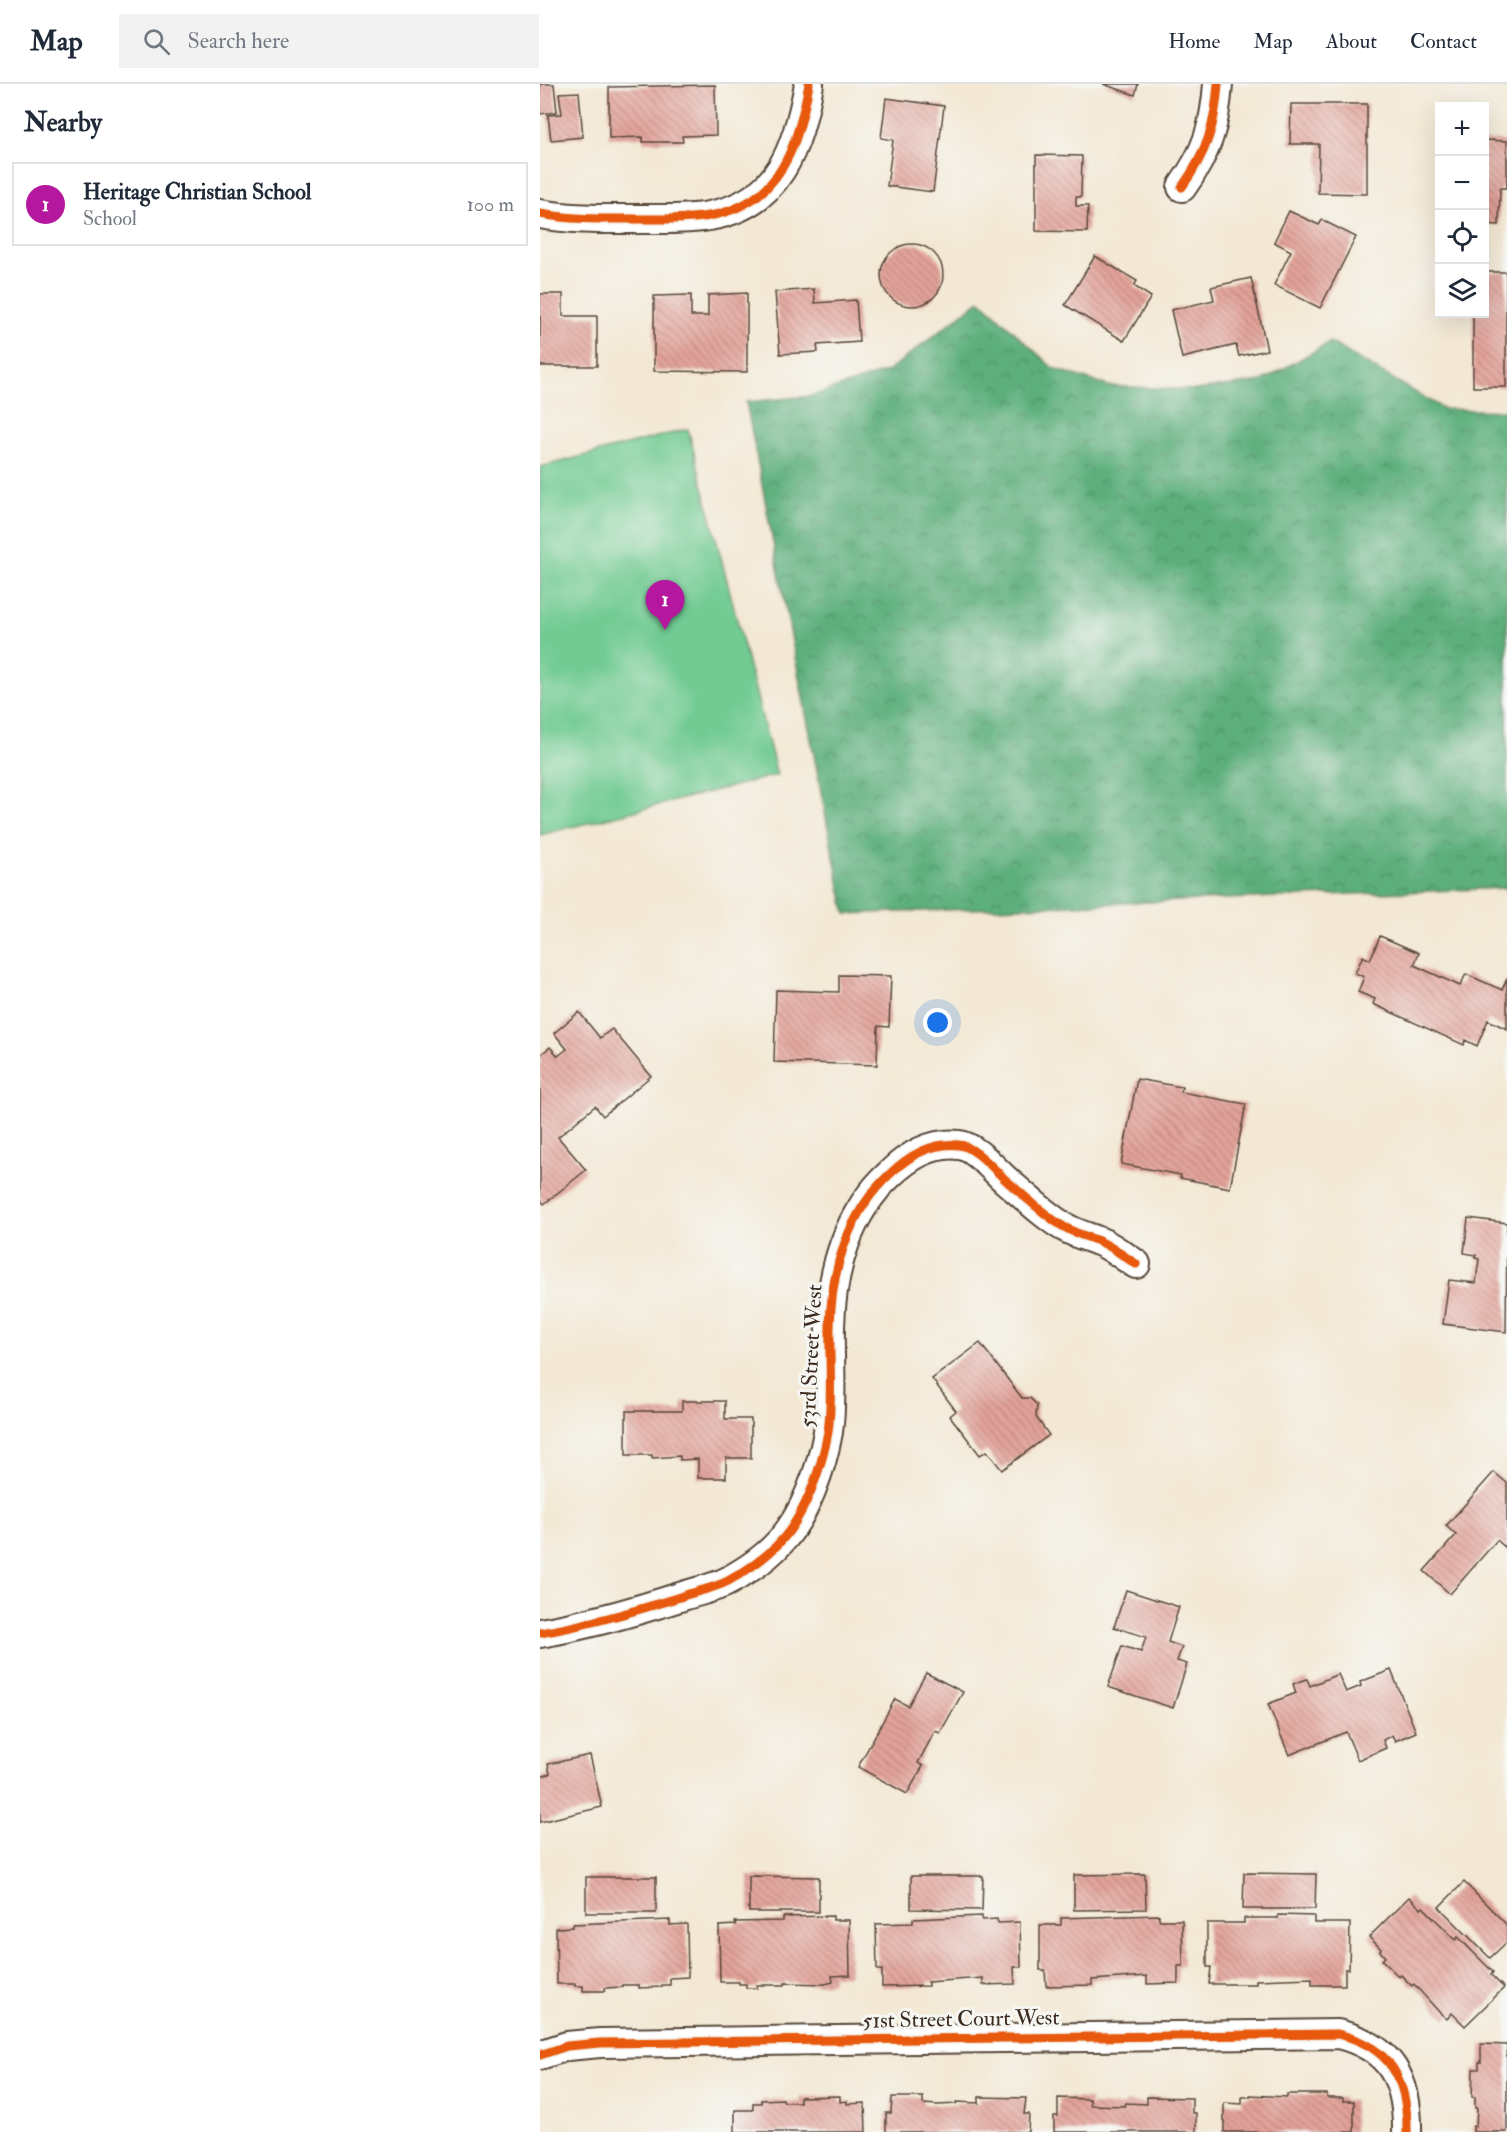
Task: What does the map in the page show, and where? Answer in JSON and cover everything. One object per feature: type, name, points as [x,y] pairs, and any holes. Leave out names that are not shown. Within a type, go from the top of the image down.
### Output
[{"type":"street","points":[[540,214],[575,219],[681,219],[710,216],[740,206],[768,186],[788,161],[798,134],[809,84]]},
{"type":"street","points":[[1182,187],[1198,165],[1210,137],[1215,116],[1218,84]]},
{"type":"street","name":"53rd Street West","points":[[540,1633],[645,1608],[726,1582],[764,1560],[784,1539],[805,1505],[818,1469],[827,1433],[830,1406],[832,1287],[846,1238],[860,1210],[883,1180],[905,1160],[925,1148],[962,1144],[979,1155],[1066,1228],[1104,1243],[1136,1264]]},
{"type":"street","name":"51st Street Court West","points":[[540,2055],[567,2046],[600,2043],[1320,2033],[1349,2037],[1367,2045],[1380,2054],[1395,2070],[1402,2083],[1406,2103],[1407,2132]]},
{"type":"green space","points":[[980,300],[1053,368],[1108,386],[1196,390],[1262,381],[1330,342],[1444,409],[1507,411],[1507,888],[846,914],[746,402],[811,396],[888,371]]},
{"type":"green space","points":[[688,429],[777,775],[540,835],[540,467]]},
{"type":"building","points":[[540,84],[554,84],[557,112],[540,114]]},
{"type":"building","points":[[1103,84],[1138,84],[1135,95]]},
{"type":"building","points":[[715,85],[716,135],[682,136],[683,142],[643,142],[643,137],[609,138],[609,87]]},
{"type":"building","points":[[579,92],[583,137],[551,140],[548,115],[562,114],[559,93]]},
{"type":"building","points":[[886,98],[944,106],[933,192],[887,186],[893,140],[881,138]]},
{"type":"building","points":[[1291,104],[1367,104],[1367,194],[1318,193],[1319,144],[1290,144]]},
{"type":"building","points":[[1489,140],[1507,141],[1507,188],[1500,188],[1499,225],[1489,224]]},
{"type":"building","points":[[1036,155],[1082,156],[1081,197],[1076,197],[1076,206],[1088,206],[1087,232],[1036,231]]},
{"type":"building","points":[[1289,211],[1319,225],[1322,220],[1356,237],[1320,308],[1274,285],[1291,251],[1274,242]]},
{"type":"building","points":[[912,244],[929,249],[934,253],[938,258],[943,275],[938,292],[934,297],[929,301],[912,306],[895,301],[890,297],[886,292],[881,275],[886,258],[890,253],[895,249]]},
{"type":"building","points":[[1095,256],[1137,281],[1134,286],[1151,297],[1124,341],[1065,305]]},
{"type":"building","points":[[1489,272],[1506,272],[1506,387],[1473,387],[1473,318],[1489,318]]},
{"type":"building","points":[[1251,278],[1267,350],[1239,356],[1236,345],[1182,358],[1171,310],[1214,300],[1211,287]]},
{"type":"building","points":[[814,289],[815,303],[856,300],[859,342],[817,345],[818,352],[780,354],[775,292]]},
{"type":"building","points":[[747,293],[747,372],[654,371],[654,296],[691,295],[691,316],[708,316],[708,295]]},
{"type":"building","points":[[540,294],[563,294],[563,316],[597,316],[597,366],[540,366]]},
{"type":"building","points":[[1380,936],[1419,953],[1414,965],[1460,986],[1466,974],[1502,990],[1507,978],[1507,1029],[1488,1020],[1477,1046],[1465,1040],[1464,1045],[1373,1004],[1375,999],[1358,992],[1364,977],[1355,973],[1363,956],[1370,960]]},
{"type":"building","points":[[839,975],[891,976],[889,1027],[878,1026],[877,1065],[774,1062],[776,990],[839,992]]},
{"type":"building","points":[[579,1012],[600,1038],[612,1029],[651,1076],[603,1116],[595,1106],[558,1137],[586,1170],[544,1204],[540,1199],[540,1055],[550,1047],[558,1056],[567,1049],[554,1033]]},
{"type":"building","points":[[1137,1079],[1182,1087],[1181,1092],[1246,1104],[1230,1188],[1180,1178],[1181,1175],[1121,1164]]},
{"type":"building","points":[[1468,1218],[1507,1223],[1506,1332],[1443,1324],[1449,1280],[1476,1283],[1479,1259],[1475,1258],[1476,1255],[1464,1253]]},
{"type":"building","points":[[980,1343],[1022,1398],[1030,1398],[1037,1405],[1036,1417],[1049,1435],[1002,1470],[987,1451],[980,1455],[950,1416],[956,1411],[932,1379]]},
{"type":"building","points":[[682,1401],[725,1401],[725,1419],[751,1419],[751,1458],[726,1458],[726,1478],[698,1478],[698,1459],[680,1460],[680,1456],[652,1458],[652,1455],[626,1455],[626,1411],[682,1411]]},
{"type":"building","points":[[1494,1472],[1507,1483],[1507,1549],[1497,1540],[1450,1594],[1424,1571],[1456,1535],[1446,1526]]},
{"type":"building","points":[[1126,1590],[1179,1607],[1168,1642],[1182,1647],[1177,1661],[1187,1664],[1173,1708],[1108,1687],[1122,1646],[1141,1652],[1146,1637],[1114,1627]]},
{"type":"building","points":[[1391,1670],[1416,1732],[1395,1741],[1392,1735],[1383,1740],[1386,1748],[1358,1760],[1346,1732],[1289,1755],[1268,1704],[1296,1693],[1293,1684],[1307,1679],[1310,1686],[1338,1674],[1346,1692],[1361,1686],[1360,1682]]},
{"type":"building","points":[[926,1673],[963,1692],[940,1733],[935,1731],[918,1763],[923,1766],[907,1794],[858,1767],[895,1699],[908,1706]]},
{"type":"building","points":[[590,1755],[602,1807],[540,1822],[540,1777],[550,1774],[548,1764]]},
{"type":"building","points":[[1244,1873],[1316,1874],[1315,1909],[1243,1909]]},
{"type":"building","points":[[1145,1874],[1146,1909],[1074,1910],[1074,1875]]},
{"type":"building","points":[[749,1876],[819,1877],[819,1912],[749,1912]]},
{"type":"building","points":[[911,1876],[983,1876],[982,1910],[911,1909]]},
{"type":"building","points":[[586,1877],[656,1877],[656,1913],[586,1913]]},
{"type":"building","points":[[1464,1882],[1507,1925],[1507,1942],[1490,1958],[1439,1907]]},
{"type":"building","points":[[1409,1897],[1421,1909],[1423,1907],[1456,1940],[1458,1937],[1493,1972],[1491,1975],[1504,1988],[1465,2026],[1452,2013],[1447,2019],[1414,1984],[1412,1986],[1401,1975],[1399,1977],[1382,1960],[1385,1957],[1381,1949],[1369,1937]]},
{"type":"building","points":[[1159,1915],[1159,1920],[1182,1920],[1183,1966],[1178,1966],[1178,1983],[1147,1984],[1147,1976],[1092,1980],[1092,1985],[1046,1986],[1045,1970],[1040,1970],[1040,1925],[1061,1925],[1061,1918]]},
{"type":"building","points":[[1278,1915],[1314,1916],[1314,1923],[1350,1923],[1349,1969],[1345,1969],[1345,1985],[1312,1985],[1312,1978],[1256,1980],[1256,1984],[1209,1984],[1211,1967],[1207,1967],[1207,1923],[1244,1923],[1244,1918],[1278,1918]]},
{"type":"building","points":[[833,1916],[833,1920],[849,1920],[850,1975],[832,1976],[833,1982],[825,1984],[785,1983],[785,1985],[757,1985],[757,1988],[746,1988],[746,1984],[739,1984],[739,1982],[720,1982],[719,1926],[736,1925],[735,1922],[783,1921],[783,1917]]},
{"type":"building","points":[[982,1916],[982,1920],[997,1919],[998,1923],[1020,1922],[1021,1967],[1014,1967],[1015,1984],[983,1985],[983,1978],[928,1982],[928,1986],[882,1987],[882,1970],[877,1970],[876,1924],[913,1923],[913,1919]]},
{"type":"building","points":[[670,1920],[670,1925],[687,1924],[688,1977],[670,1978],[670,1985],[662,1985],[662,1987],[639,1988],[639,1985],[622,1985],[622,1987],[605,1988],[605,1991],[583,1991],[583,1986],[557,1984],[556,1928],[573,1927],[573,1924]]},
{"type":"building","points":[[1481,2044],[1507,2045],[1507,2132],[1473,2132],[1473,2126],[1476,2126],[1477,2108],[1475,2108],[1475,2097],[1472,2097],[1473,2069],[1479,2069]]},
{"type":"building","points":[[1287,2094],[1327,2094],[1327,2098],[1354,2101],[1354,2132],[1224,2132],[1224,2103],[1242,2104],[1242,2097],[1250,2097],[1250,2095],[1287,2097]]},
{"type":"building","points":[[840,2096],[840,2102],[847,2101],[847,2104],[865,2103],[866,2132],[735,2132],[735,2110],[753,2110],[753,2103],[761,2103],[761,2100],[783,2099],[784,2102],[800,2102],[800,2097]]},
{"type":"building","points":[[892,2097],[923,2097],[923,2104],[939,2105],[956,2104],[956,2102],[979,2103],[979,2097],[1026,2098],[1024,2114],[1029,2114],[1028,2132],[886,2132],[886,2113],[891,2113]]},
{"type":"building","points":[[1147,2097],[1192,2098],[1192,2113],[1196,2113],[1196,2132],[1054,2132],[1054,2116],[1058,2116],[1058,2098],[1090,2099],[1090,2105],[1125,2106],[1125,2103],[1147,2104]]},
{"type":"cycle path","points":[[540,214],[590,219],[675,219],[709,216],[733,209],[753,199],[769,185],[781,169],[799,129],[809,84]]},
{"type":"cycle path","points":[[1182,187],[1204,150],[1215,113],[1218,84]]},
{"type":"cycle path","points":[[540,1633],[612,1617],[712,1588],[743,1572],[763,1558],[790,1530],[811,1490],[822,1460],[828,1432],[831,1306],[838,1264],[853,1224],[863,1206],[876,1188],[914,1155],[940,1146],[965,1146],[1061,1225],[1107,1245],[1136,1264]]},
{"type":"cycle path","points":[[540,2055],[567,2046],[600,2043],[1338,2034],[1371,2047],[1393,2068],[1404,2097],[1407,2132]]},
{"type":"place","name":"Heritage Christian School","points":[[665,630]]}]
